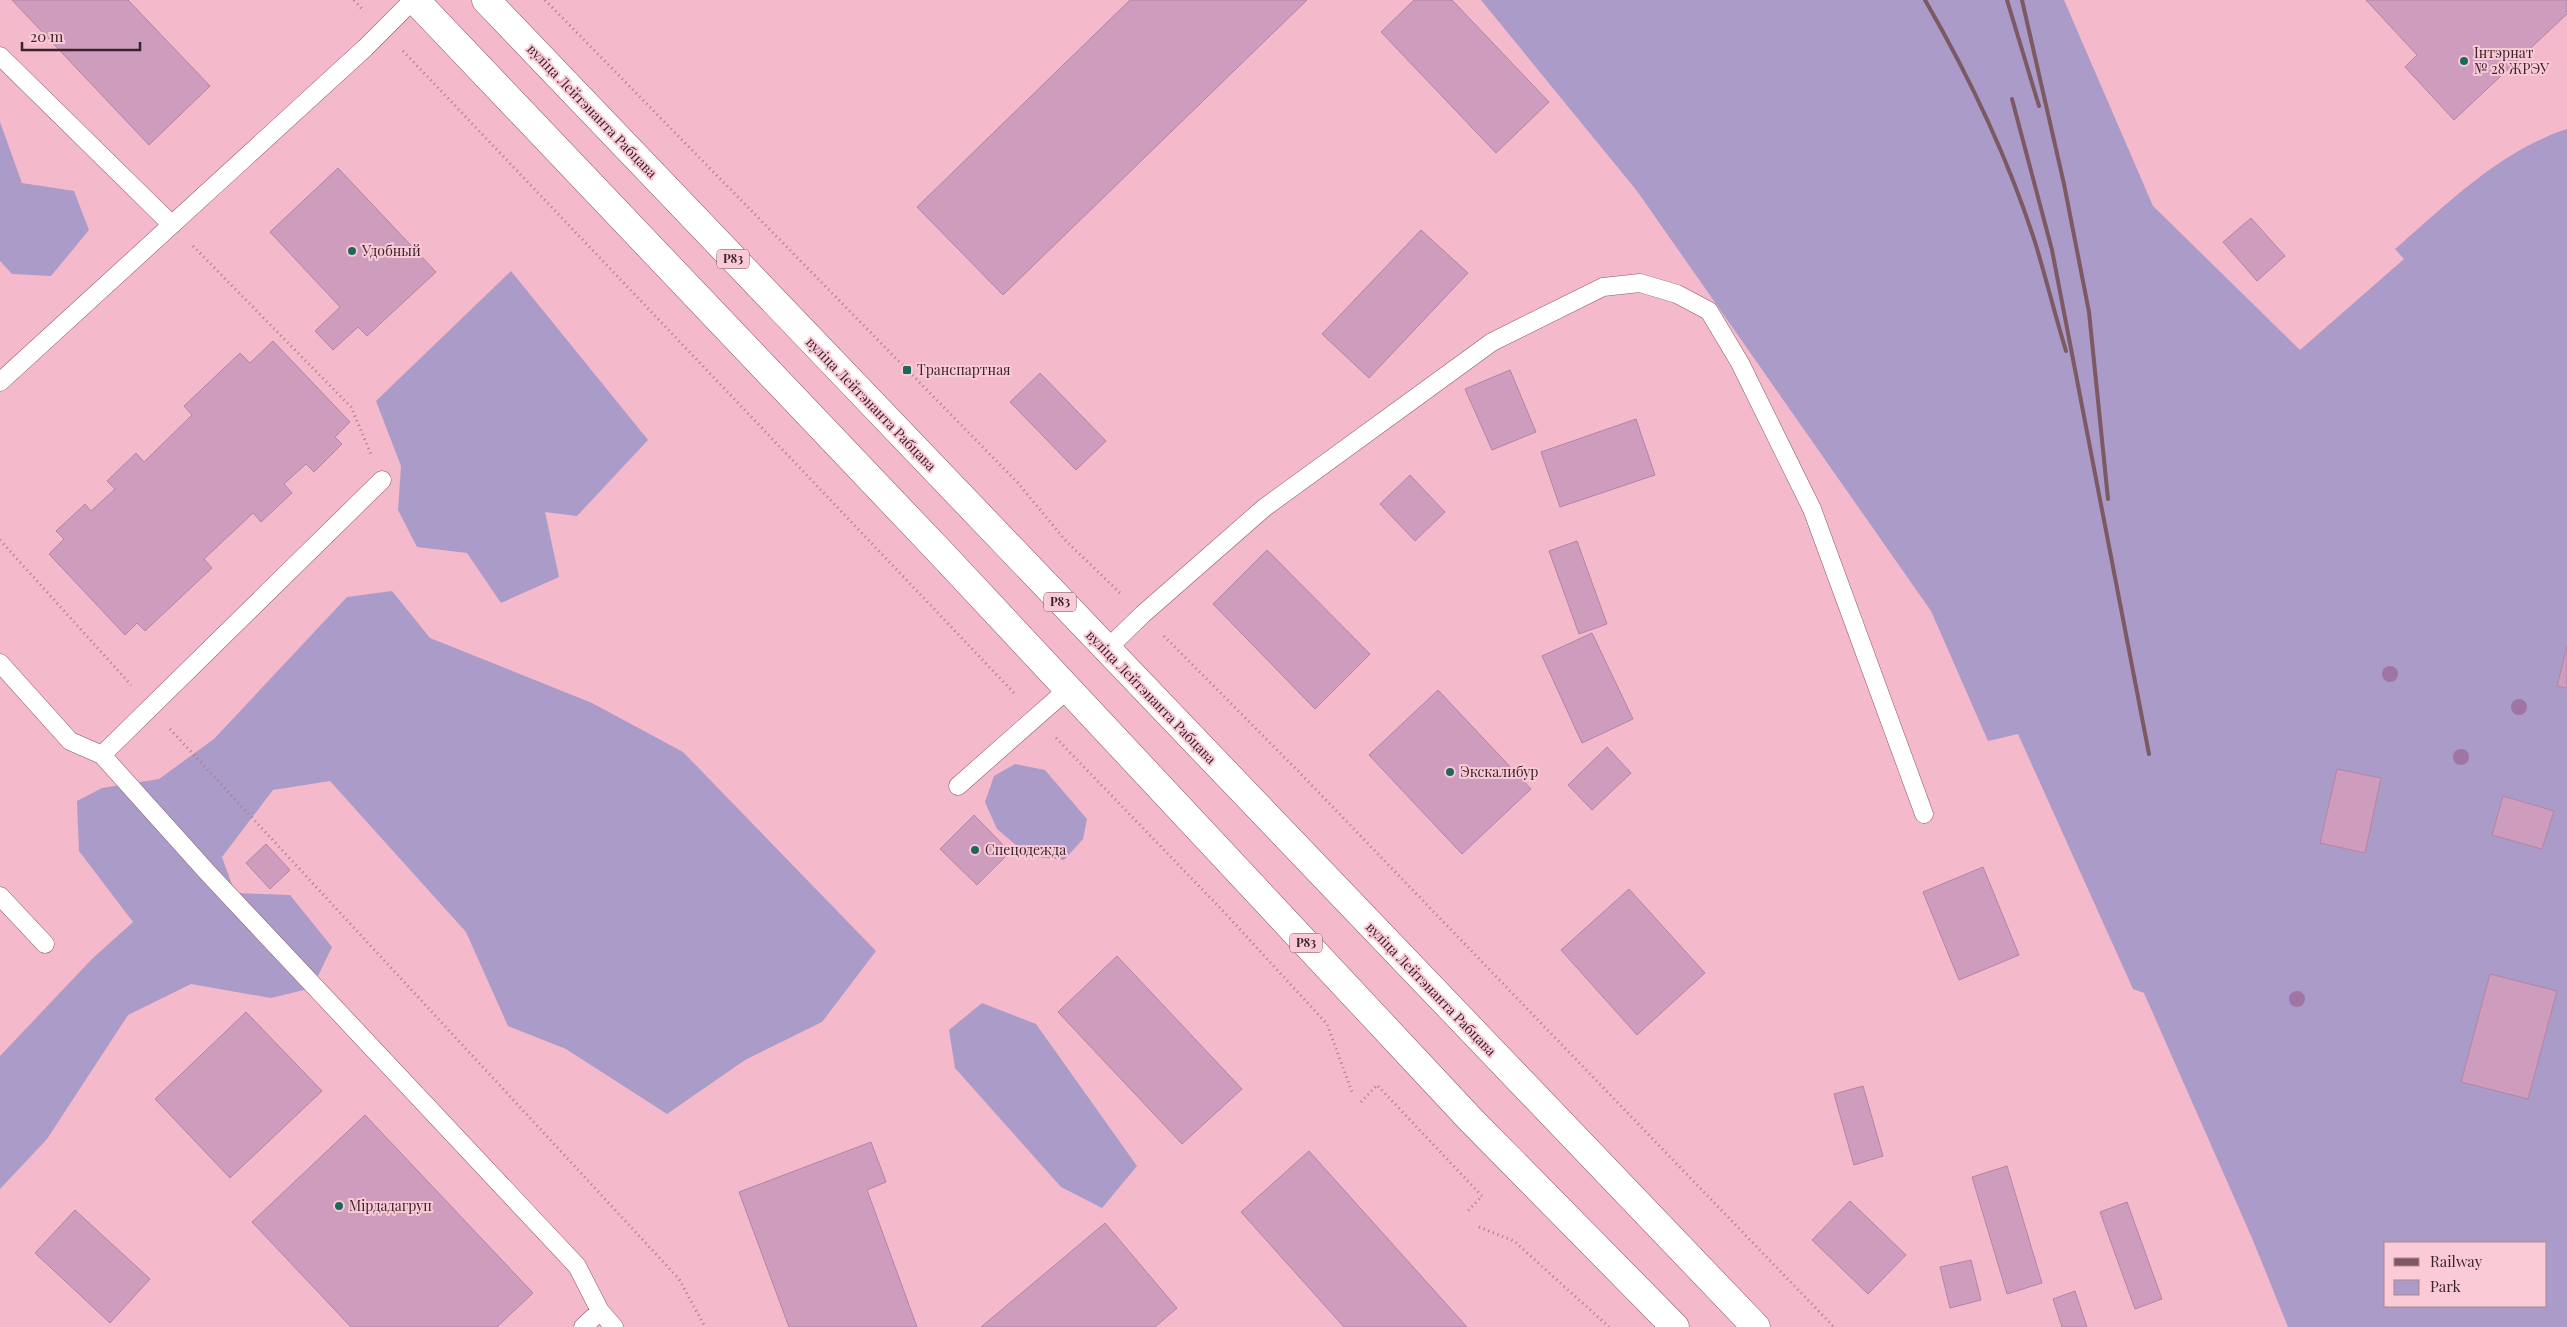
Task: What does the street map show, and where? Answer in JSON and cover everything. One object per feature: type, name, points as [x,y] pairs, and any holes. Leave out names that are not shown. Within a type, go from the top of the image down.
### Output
[{"type":"highway","name":"Р83","points":[[414,0],[1068,689],[1471,1120],[1675,1327]]},
{"type":"highway","name":"вуліца Лейтэнанта Рабцава","points":[[486,0],[1106,650],[1756,1327]]},
{"type":"lane","points":[[0,382],[414,0]]},
{"type":"lane","points":[[0,56],[172,225]]},
{"type":"lane","points":[[1106,650],[1142,614],[1264,508],[1492,342],[1603,288],[1640,283],[1677,294],[1709,311],[1740,363],[1812,509],[1924,814]]},
{"type":"lane","points":[[102,755],[382,480]]},
{"type":"lane","points":[[0,663],[70,741],[102,755],[208,873],[577,1266],[600,1311],[614,1327]]},
{"type":"lane","points":[[958,786],[1068,689]]},
{"type":"lane","points":[[0,896],[45,944]]},
{"type":"lane","points":[[583,1327],[600,1311]]},
{"type":"path","points":[[354,0],[1224,912],[1327,1024],[1352,1092]]},
{"type":"path","points":[[545,0],[1018,483],[1066,541],[1142,614],[1298,771],[1834,1327]]},
{"type":"path","points":[[172,225],[351,407],[382,480]]},
{"type":"path","points":[[0,540],[150,707],[679,1279],[705,1327]]},
{"type":"path","points":[[1361,1102],[1377,1085],[1470,1183],[1482,1196],[1466,1213]]},
{"type":"path","points":[[1479,1227],[1514,1241],[1609,1327]]},
{"type":"green space","points":[[1481,0],[2064,0],[2153,206],[2300,350],[2404,259],[2395,249],[2455,197],[2497,164],[2520,150],[2543,138],[2567,129],[2567,1327],[2288,1327],[2252,1238],[2144,993],[2133,989],[2018,734],[1988,741],[1931,611],[1637,191]]},
{"type":"green space","points":[[0,122],[22,183],[74,191],[89,230],[51,276],[12,274],[0,261]]},
{"type":"green space","points":[[511,271],[648,440],[577,516],[545,512],[559,577],[501,603],[467,553],[417,547],[398,510],[401,466],[376,401]]},
{"type":"green space","points":[[392,591],[430,638],[592,703],[683,752],[876,951],[822,1022],[745,1060],[667,1114],[566,1049],[508,1026],[466,932],[330,781],[273,790],[222,857],[235,893],[290,895],[332,947],[312,988],[271,998],[191,984],[128,1015],[47,1139],[0,1189],[0,1056],[92,959],[133,922],[79,851],[77,801],[102,788],[159,779],[214,739],[347,597]]},
{"type":"green space","points":[[1015,764],[1045,770],[1087,819],[1083,839],[1064,860],[1029,856],[997,829],[985,802],[994,776]]},
{"type":"green space","points":[[982,1003],[1036,1024],[1137,1166],[1102,1208],[1061,1187],[955,1068],[949,1030]]},
{"type":"building","points":[[12,0],[128,0],[210,86],[149,145]]},
{"type":"building","points":[[1130,0],[1307,0],[1003,295],[917,207]]},
{"type":"building","points":[[1414,0],[1452,0],[1549,102],[1496,153],[1381,32]]},
{"type":"building","name":"Інтэрнат № 28 ЖРЭУ","points":[[2366,0],[2567,0],[2567,14],[2454,120],[2405,67],[2417,55]]},
{"type":"building","points":[[338,168],[436,272],[367,336],[358,327],[333,350],[315,331],[340,307],[270,232]]},
{"type":"building","points":[[2251,218],[2285,256],[2257,281],[2223,242]]},
{"type":"building","points":[[1421,230],[1468,273],[1369,378],[1322,334]]},
{"type":"building","points":[[273,341],[350,422],[335,437],[342,444],[314,472],[306,464],[284,484],[292,493],[261,522],[253,513],[204,559],[212,568],[145,631],[137,623],[125,635],[49,554],[64,539],[56,531],[85,504],[91,511],[115,489],[107,481],[136,453],[144,462],[192,415],[184,406],[240,353],[250,363]]},
{"type":"building","points":[[1510,370],[1536,432],[1492,450],[1465,389]]},
{"type":"building","points":[[1040,373],[1106,441],[1076,470],[1010,402]]},
{"type":"building","points":[[1636,419],[1655,475],[1560,507],[1541,452]]},
{"type":"building","points":[[1410,475],[1445,512],[1415,541],[1380,504]]},
{"type":"building","points":[[1577,541],[1607,624],[1579,634],[1549,551]]},
{"type":"building","points":[[1267,550],[1370,654],[1315,709],[1213,604]]},
{"type":"building","points":[[1592,633],[1633,719],[1582,743],[1542,656]]},
{"type":"building","points":[[2567,647],[2567,688],[2557,686]]},
{"type":"building","name":"Экскалибур","points":[[1438,690],[1531,789],[1462,854],[1369,755]]},
{"type":"building","points":[[1607,747],[1631,773],[1592,810],[1568,785]]},
{"type":"building","points":[[2337,769],[2381,778],[2365,853],[2320,843]]},
{"type":"building","points":[[2503,796],[2554,811],[2542,849],[2492,835]]},
{"type":"building","name":"Спецодежда","points":[[974,815],[1010,852],[977,885],[940,849]]},
{"type":"building","points":[[266,844],[290,870],[270,889],[246,863]]},
{"type":"building","points":[[1983,867],[2019,955],[1959,980],[1923,892]]},
{"type":"building","points":[[1629,889],[1705,973],[1637,1035],[1561,950]]},
{"type":"building","points":[[1117,956],[1242,1089],[1182,1144],[1058,1012]]},
{"type":"building","points":[[2490,974],[2557,991],[2528,1099],[2461,1082]]},
{"type":"building","points":[[246,1012],[322,1091],[230,1178],[155,1099]]},
{"type":"building","points":[[1863,1086],[1883,1156],[1854,1165],[1834,1094]]},
{"type":"building","points":[[365,1115],[533,1293],[497,1327],[351,1327],[252,1222]]},
{"type":"building","points":[[871,1142],[886,1182],[867,1190],[917,1327],[789,1327],[739,1192]]},
{"type":"building","points":[[1309,1151],[1467,1327],[1344,1327],[1241,1212]]},
{"type":"building","points":[[2007,1166],[2042,1283],[2007,1294],[1972,1177]]},
{"type":"building","points":[[1850,1201],[1906,1255],[1868,1294],[1812,1240]]},
{"type":"building","points":[[2127,1202],[2162,1299],[2135,1309],[2100,1212]]},
{"type":"building","points":[[75,1210],[150,1279],[110,1323],[35,1253]]},
{"type":"building","points":[[1105,1223],[1177,1308],[1155,1327],[981,1327]]},
{"type":"building","points":[[1971,1260],[1981,1300],[1950,1308],[1940,1267]]},
{"type":"building","points":[[2075,1291],[2087,1327],[2062,1327],[2053,1299]]},
{"type":"railway","points":[[1925,0],[1972,88],[2013,179],[2035,242],[2066,351]]},
{"type":"railway","points":[[2007,0],[2039,106]]},
{"type":"railway","points":[[2022,0],[2064,184],[2089,312],[2108,499]]},
{"type":"railway","points":[[2012,99],[2052,250],[2149,754]]},
{"type":"place","name":"Інтэрнат № 28 ЖРЭУ","points":[[2464,61]]},
{"type":"place","name":"Удобный","points":[[352,251]]},
{"type":"place","name":"Транспартная","points":[[907,370]]},
{"type":"place","name":"Экскалибур","points":[[1450,772]]},
{"type":"place","name":"Спецодежда","points":[[975,850]]},
{"type":"place","name":"Мірдадагруп","points":[[339,1206]]}]
